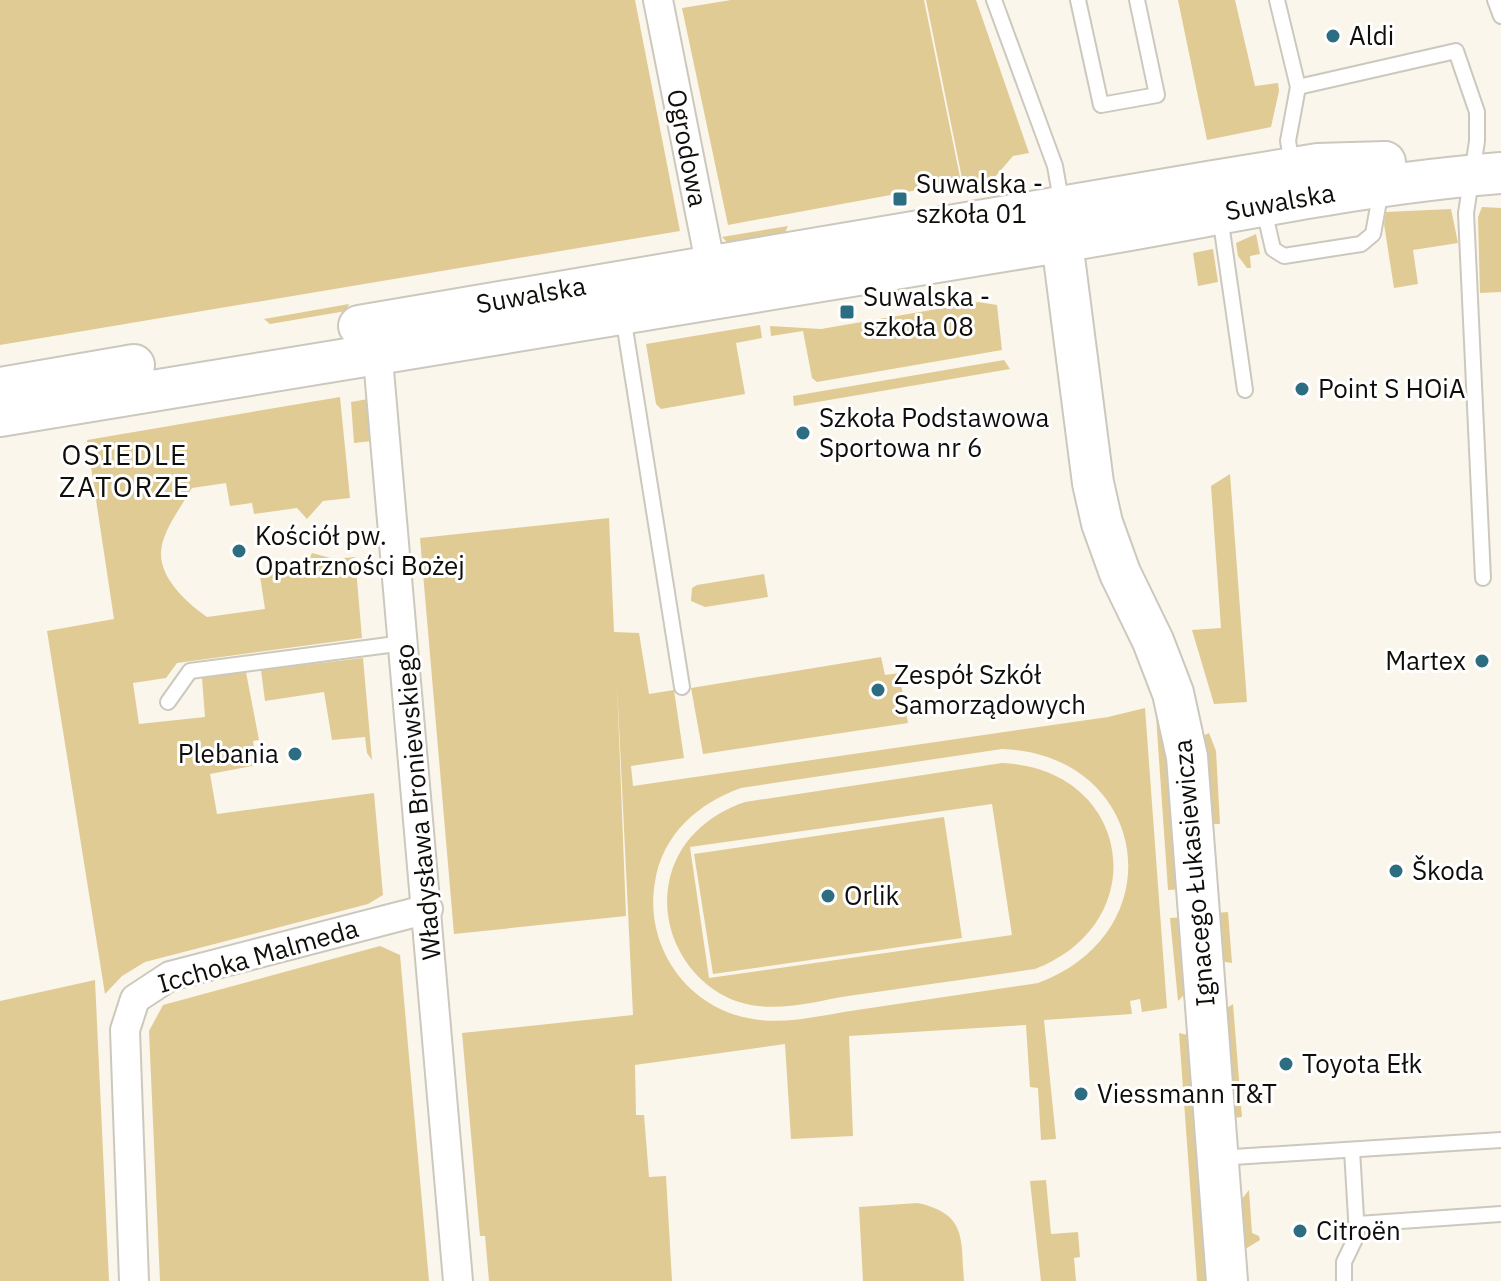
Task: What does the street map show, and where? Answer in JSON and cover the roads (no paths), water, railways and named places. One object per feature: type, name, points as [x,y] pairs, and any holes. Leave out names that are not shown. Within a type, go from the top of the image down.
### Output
[{"type":"street","name":"Ogrodowa","points":[[658,0],[713,280]]},
{"type":"street","name":"Suwalska","points":[[0,388],[376,337],[1217,197],[1271,182],[1384,161],[1486,171]]},
{"type":"street","name":"Suwalska","points":[[1271,182],[1382,185],[1486,171]]},
{"type":"street","name":"Ignacego Łukasiewicza","points":[[1062,224],[1093,483],[1102,523],[1120,573],[1153,641],[1173,693],[1187,757],[1227,1281]]},
{"type":"street","name":"Suwalska","points":[[0,416],[376,337]]},
{"type":"street","name":"Władysława Broniewskiego","points":[[376,337],[458,1281]]},
{"type":"street","name":"Icchoka Malmeda","points":[[134,1281],[123,1054],[129,1009],[135,999],[170,976],[428,909]]},
{"type":"lane","points":[[994,0],[1055,166],[1062,224]]},
{"type":"lane","points":[[1078,0],[1101,105],[1157,95],[1137,0]]},
{"type":"lane","points":[[1277,0],[1298,87],[1288,141],[1271,182],[1273,249],[1284,256],[1361,244],[1373,234],[1382,185]]},
{"type":"lane","points":[[1495,0],[1501,16]]},
{"type":"lane","points":[[1298,87],[1456,51],[1477,112],[1486,171],[1466,213],[1483,578]]},
{"type":"lane","points":[[1217,197],[1245,390]]},
{"type":"lane","points":[[620,295],[682,687]]},
{"type":"lane","points":[[168,702],[190,671],[404,643]]},
{"type":"lane","points":[[1218,1158],[1501,1140]]},
{"type":"lane","points":[[1344,1281],[1344,1262],[1357,1235],[1358,1224],[1352,1150]]},
{"type":"lane","points":[[1358,1224],[1501,1214]]},
{"type":"place","name":"Aldi","points":[[1333,36]]},
{"type":"place","name":"Suwalska - szkoła 01","points":[[900,199]]},
{"type":"place","name":"Suwalska - szkoła 08","points":[[847,312]]},
{"type":"place","name":"Point S HOiA","points":[[1302,389]]},
{"type":"place","name":"Szkoła Podstawowa Sportowa nr 6","points":[[803,433]]},
{"type":"place","name":"Kościół pw. Opatrzności Bożej","points":[[239,551]]},
{"type":"place","name":"Martex","points":[[1482,661]]},
{"type":"place","name":"Zespół Szkół Samorządowych","points":[[878,690]]},
{"type":"place","name":"Plebania","points":[[295,754]]},
{"type":"place","name":"Škoda","points":[[1396,871]]},
{"type":"place","name":"Orlik","points":[[828,896]]},
{"type":"place","name":"Toyota Ełk","points":[[1286,1064]]},
{"type":"place","name":"Viessmann T&T","points":[[1081,1094]]},
{"type":"place","name":"Citroën","points":[[1300,1231]]},
{"type":"district","name":"OSIEDLE ZATORZE","points":[[125,471]]}]
